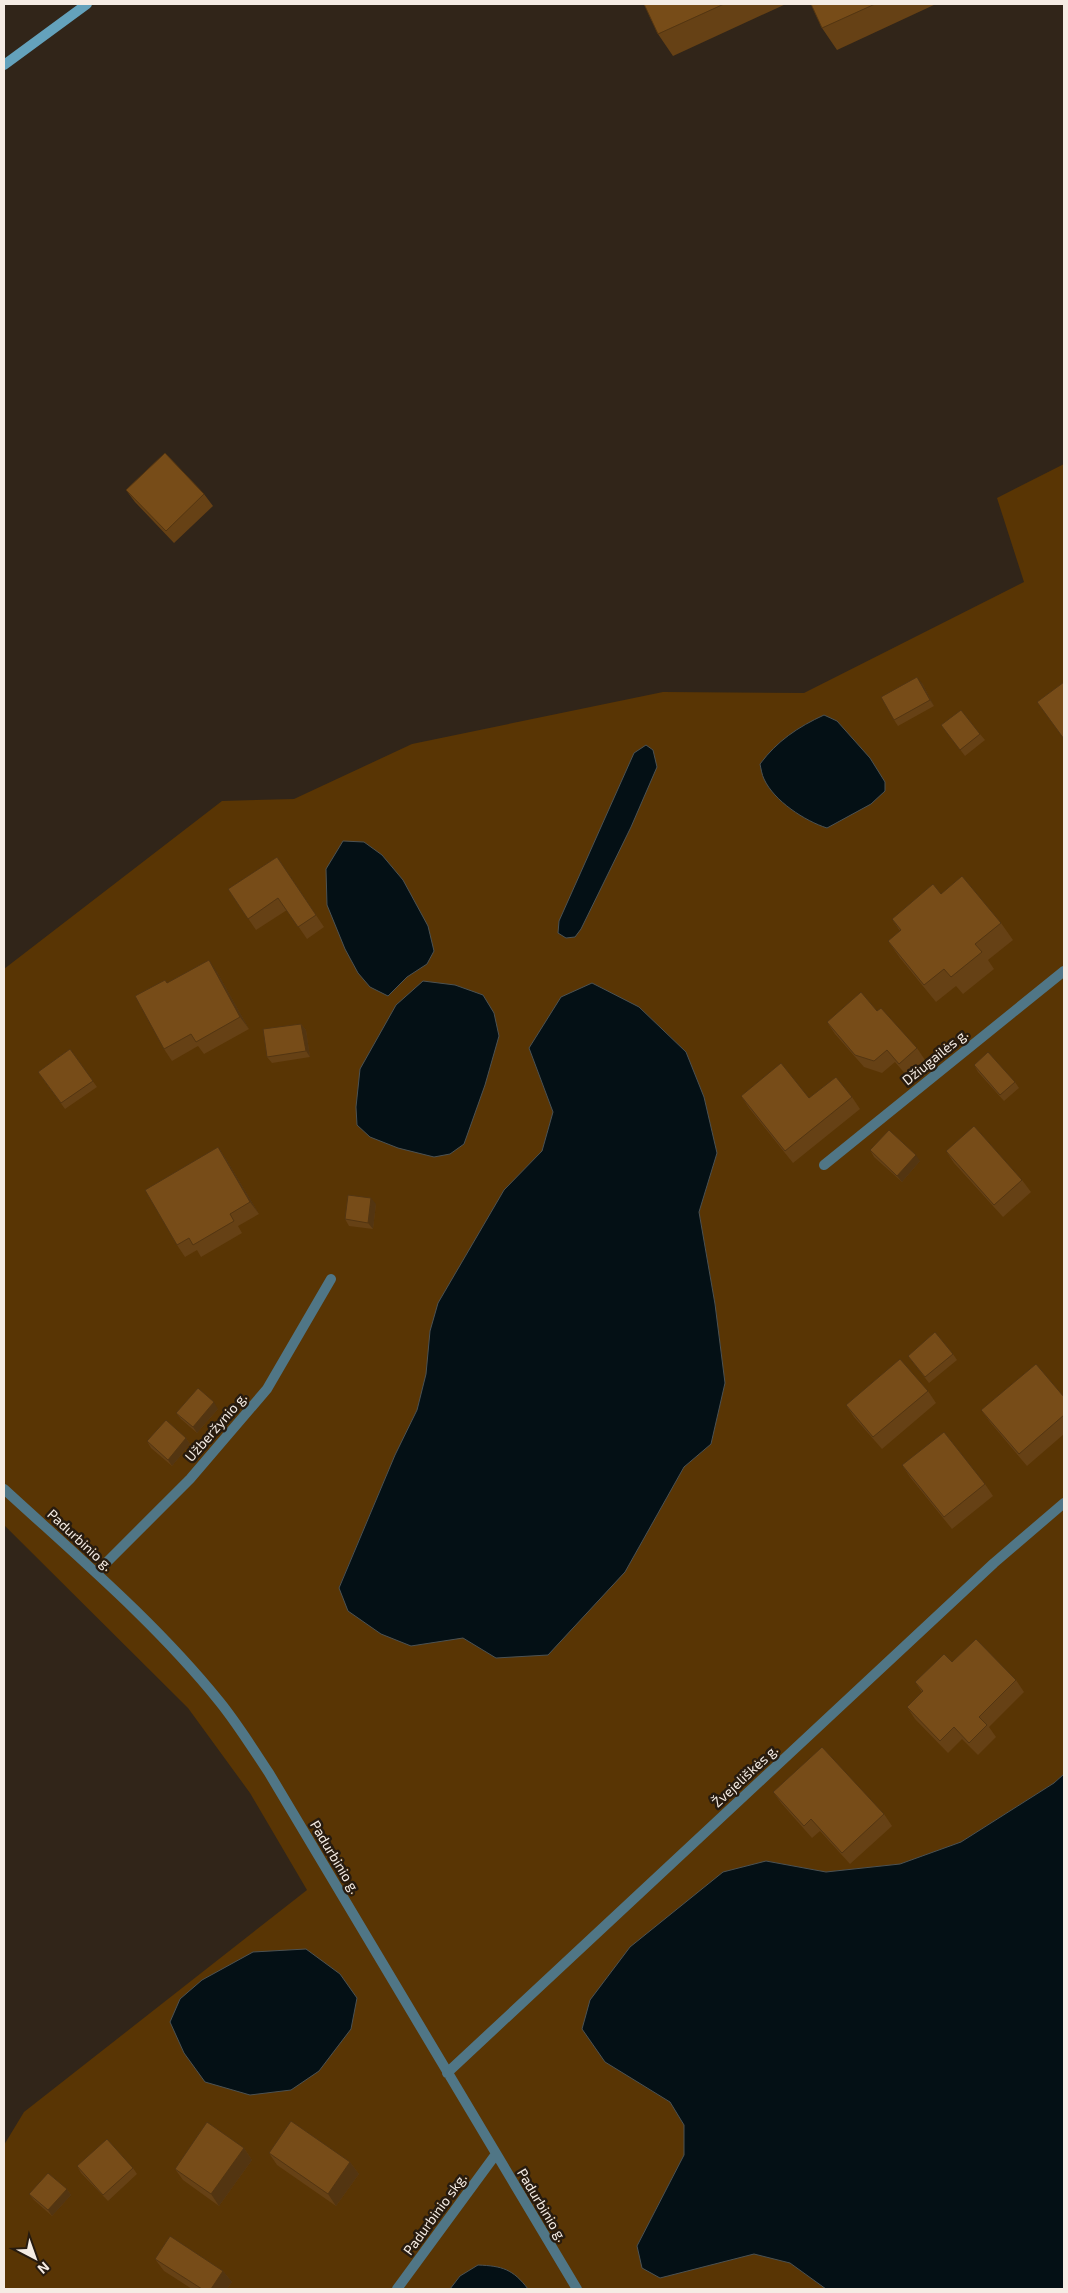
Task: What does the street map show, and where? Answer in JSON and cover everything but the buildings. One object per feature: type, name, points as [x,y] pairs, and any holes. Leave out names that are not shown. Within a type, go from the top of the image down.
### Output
[{"type":"main road","points":[[4,65],[86,4]]},
{"type":"street","name":"Džiugailės g.","points":[[824,1165],[1064,971]]},
{"type":"street","name":"Užberžynio g.","points":[[96,1573],[190,1479],[267,1389],[331,1279]]},
{"type":"street","name":"Padurbinio g.","points":[[4,1489],[96,1573],[170,1645],[220,1701],[269,1773],[577,2289]]},
{"type":"street","name":"Žvejeliškės g.","points":[[447,2073],[994,1562],[1064,1503]]},
{"type":"street","name":"Padurbinio skg.","points":[[397,2289],[496,2154]]},
{"type":"shaded area","points":[[1064,464],[1064,1774],[1054,1783],[961,1842],[900,1864],[826,1872],[766,1861],[640,2084],[670,2102],[684,2125],[684,2155],[637,2246],[713,2263],[754,2254],[790,2263],[826,2289],[4,2289],[4,2145],[24,2112],[307,1890],[250,1793],[188,1708],[4,1525],[4,969],[222,801],[294,799],[412,744],[663,692],[804,693],[1024,582],[997,498]],"holes":[[[639,1007],[686,1052],[704,1097],[717,1153],[699,1212],[715,1304],[725,1383],[711,1444],[684,1467],[625,1572],[496,1658],[463,1638],[339,1587],[395,1455],[417,1410],[426,1374],[504,1190],[542,1151],[553,1112],[529,1048]]]},
{"type":"shaded area","points":[[824,715],[837,721],[870,758],[885,782],[885,791],[871,804],[827,828],[800,815],[775,795],[763,777],[760,764],[789,735],[805,724]]},
{"type":"shaded area","points":[[646,745],[653,750],[657,767],[631,827],[581,929],[575,937],[566,938],[558,933],[559,921],[634,753]]},
{"type":"shaded area","points":[[343,841],[364,842],[382,855],[403,880],[428,926],[434,951],[427,964],[407,977],[388,996],[370,987],[358,973],[345,949],[327,905],[326,869]]},
{"type":"shaded area","points":[[423,981],[455,985],[483,995],[494,1013],[499,1036],[485,1085],[464,1144],[450,1154],[434,1157],[398,1148],[370,1137],[357,1125],[356,1107],[360,1069],[396,1005]]},
{"type":"shaded area","points":[[592,983],[639,1007],[686,1052],[704,1097],[717,1153],[699,1212],[715,1304],[725,1383],[711,1444],[684,1467],[625,1572],[548,1655],[496,1658],[463,1638],[411,1646],[381,1634],[348,1611],[339,1588],[395,1455],[417,1410],[426,1374],[430,1331],[438,1303],[504,1190],[542,1151],[553,1112],[529,1048],[561,997]]},
{"type":"shaded area","points":[[1064,1774],[1064,2289],[826,2289],[790,2263],[754,2254],[660,2278],[642,2268],[637,2246],[684,2155],[684,2125],[670,2102],[605,2062],[582,2029],[590,2000],[630,1947],[723,1872],[766,1861],[826,1872],[900,1864],[961,1842],[1054,1783]]},
{"type":"shaded area","points":[[306,1949],[340,1974],[357,1998],[351,2029],[319,2071],[291,2090],[250,2095],[205,2082],[184,2053],[170,2022],[180,1999],[202,1980],[253,1952]]},
{"type":"shaded area","points":[[478,2265],[494,2266],[506,2270],[523,2282],[528,2289],[450,2289],[460,2276]]}]
